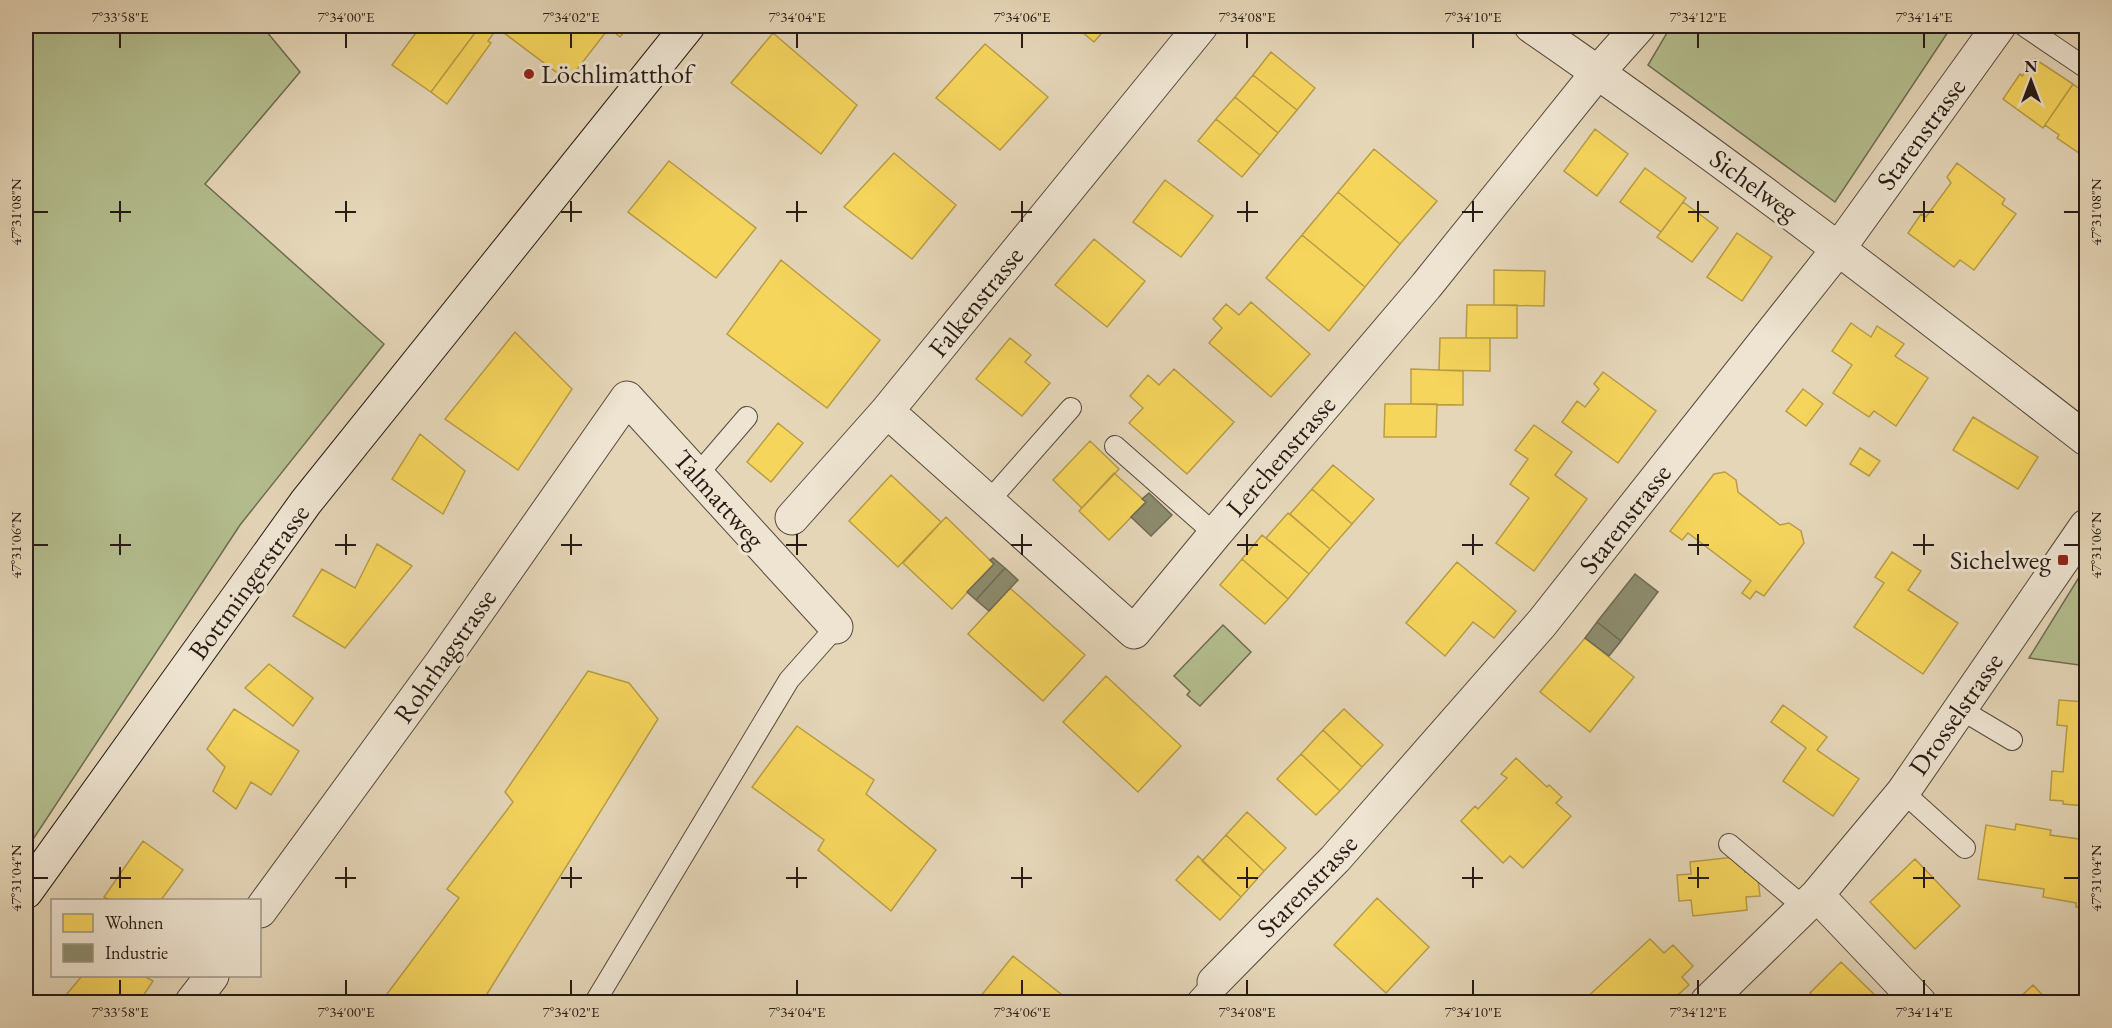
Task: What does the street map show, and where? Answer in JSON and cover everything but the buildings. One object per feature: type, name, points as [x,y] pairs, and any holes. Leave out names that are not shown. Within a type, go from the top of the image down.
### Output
[{"type":"street","name":"Bottmingerstrasse","points":[[26,892],[306,502],[688,26]]},
{"type":"street","name":"Falkenstrasse","points":[[792,518],[887,411],[1201,26]]},
{"type":"street","name":"Sichelweg","points":[[1531,26],[1598,72],[1839,248],[2086,438]]},
{"type":"street","name":"Lerchenstrasse","points":[[887,411],[1134,632],[1426,286],[1598,72],[1640,26]]},
{"type":"street","name":"Starenstrasse","points":[[1205,992],[1335,859],[1542,623],[1839,248],[1999,26]]},
{"type":"street","name":"Talmattweg","points":[[627,398],[836,627]]},
{"type":"street","name":"Rohrhagstrasse","points":[[261,910],[442,662],[627,398]]},
{"type":"street","name":"Drosselstrasse","points":[[1707,1002],[1811,902],[1903,792],[2086,526]]},
{"type":"street","points":[[1811,902],[1919,1002]]},
{"type":"street","points":[[192,1002],[211,977]]},
{"type":"lane","points":[[2024,26],[2086,68]]},
{"type":"lane","points":[[988,502],[1071,408]]},
{"type":"lane","points":[[698,474],[747,417]]},
{"type":"lane","points":[[1115,446],[1215,534]]},
{"type":"lane","points":[[595,1002],[789,680],[836,627]]},
{"type":"lane","points":[[1960,708],[2012,740]]},
{"type":"lane","points":[[1903,792],[1965,848]]},
{"type":"lane","points":[[1729,844],[1811,902]]},
{"type":"green space","points":[[26,26],[262,26],[300,72],[205,184],[384,344],[240,525],[26,850]]},
{"type":"green space","points":[[1671,26],[1952,26],[1835,202],[1648,65]]},
{"type":"green space","points":[[2086,566],[2086,666],[2029,658]]},
{"type":"green space","points":[[1223,625],[1251,652],[1200,706],[1187,695],[1190,691],[1174,676]]},
{"type":"place","name":"Löchlimatthof","points":[[529,74]]},
{"type":"place","name":"Sichelweg","points":[[2063,560]]}]
